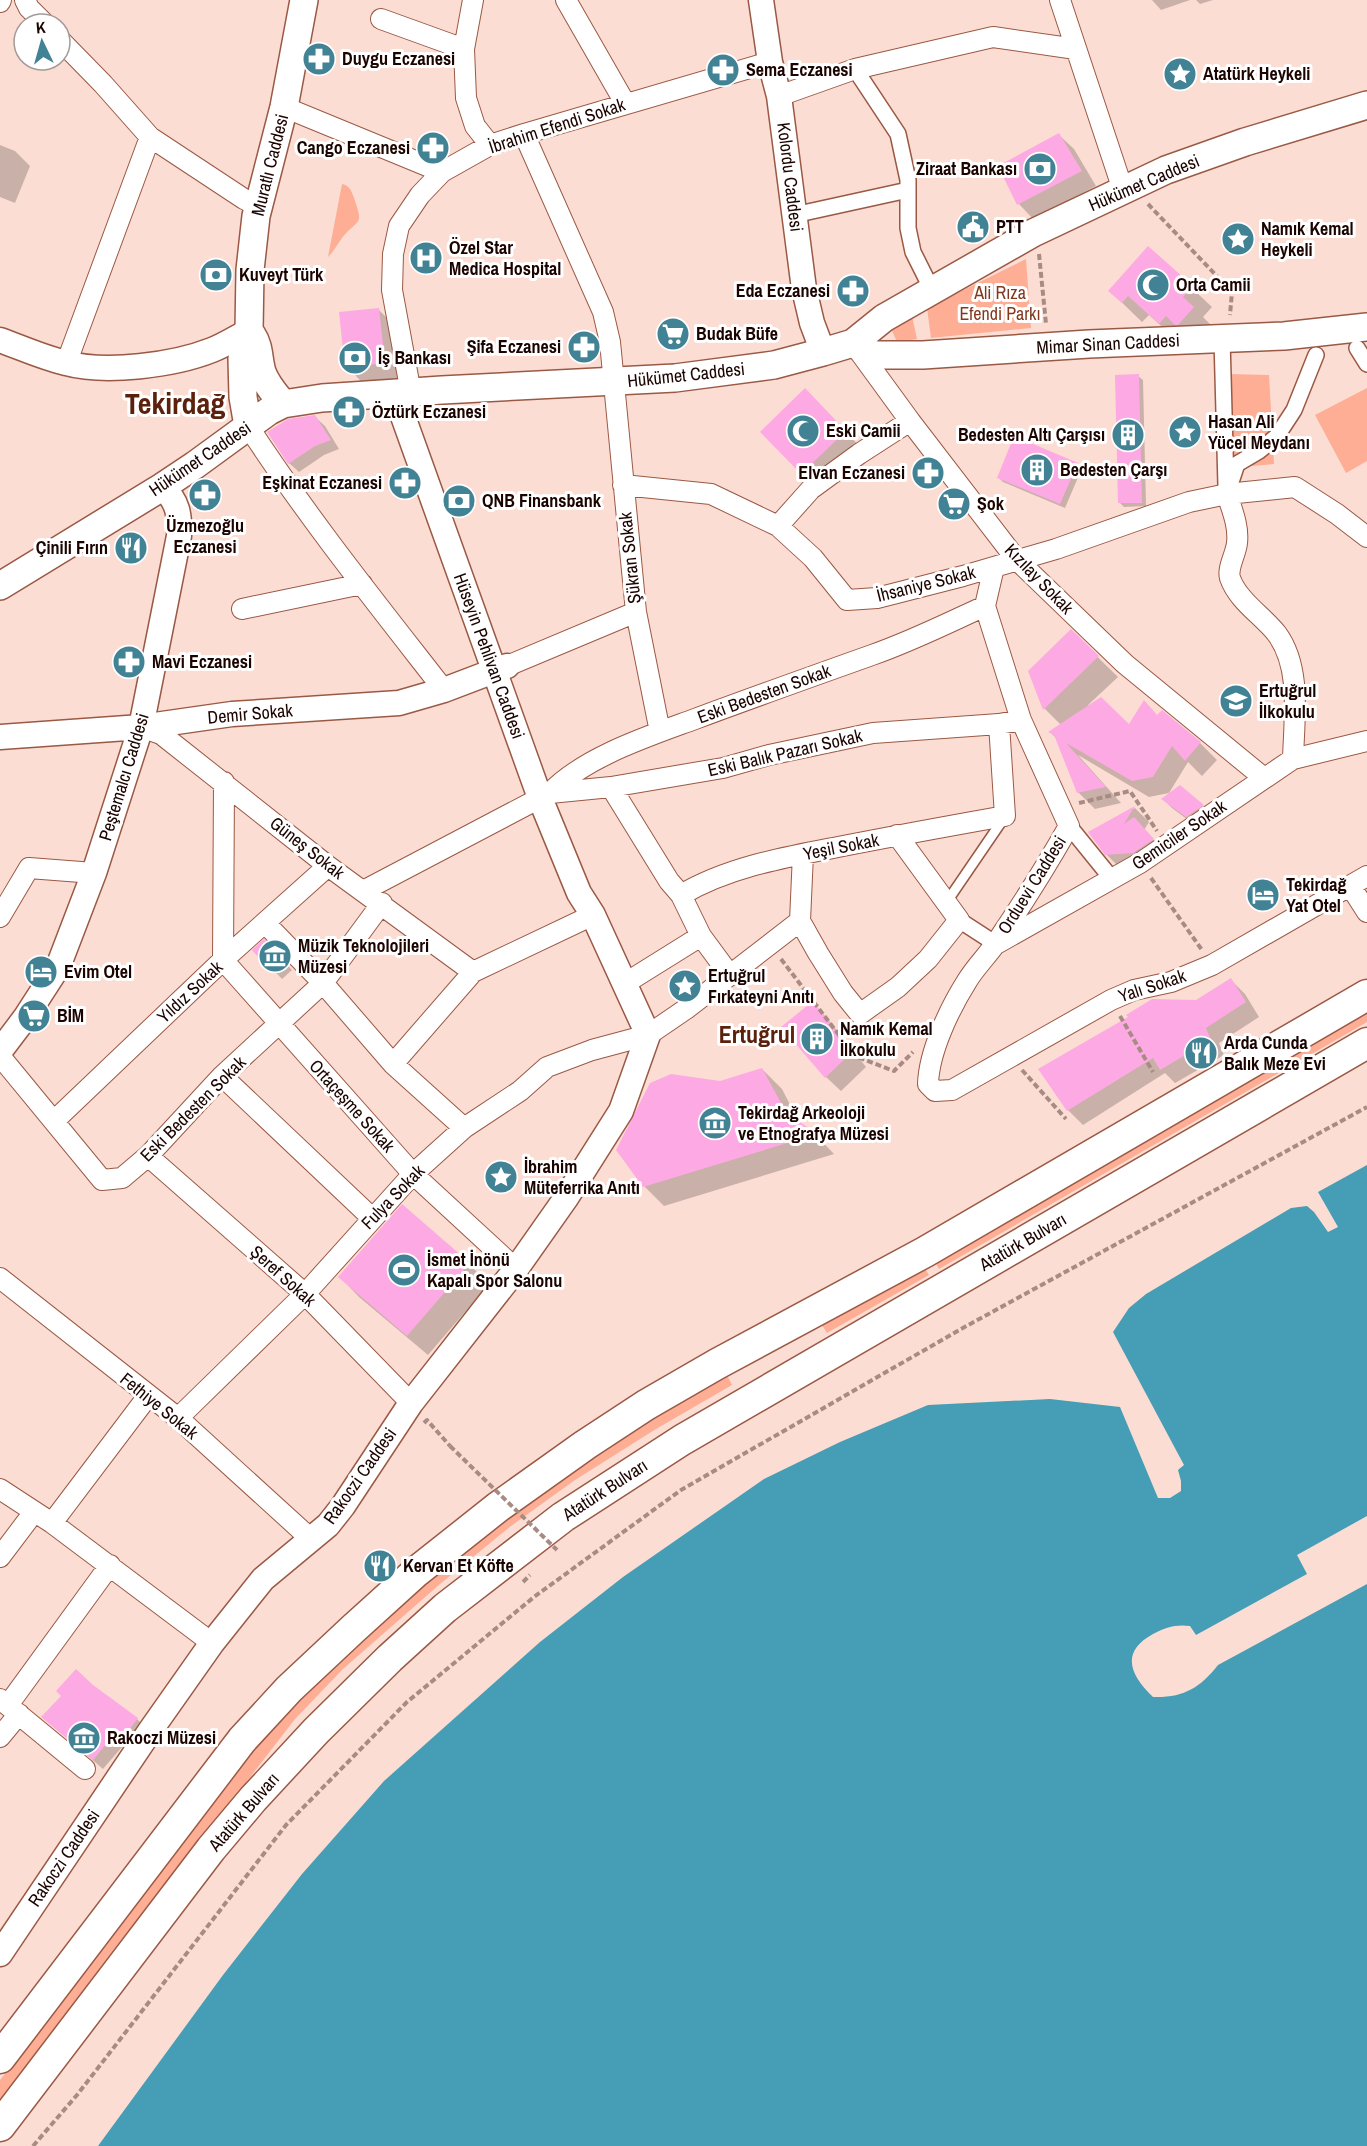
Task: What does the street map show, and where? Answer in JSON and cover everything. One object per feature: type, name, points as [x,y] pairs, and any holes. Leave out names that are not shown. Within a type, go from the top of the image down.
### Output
[{"type":"main road","name":"Muratlı Caddesi","points":[[248,426],[242,378],[244,345],[249,331],[249,270],[258,206],[284,107],[304,0]]},
{"type":"main road","name":"Hükümet Caddesi","points":[[0,586],[162,487],[283,404],[322,398],[675,378],[774,365],[822,352],[853,343],[884,318],[1033,233],[1133,195],[1174,167],[1245,142],[1367,105]]},
{"type":"main road","name":"Mimar Sinan Caddesi","points":[[853,343],[874,355],[895,356],[1048,347],[1226,327],[1284,336],[1362,338]]},
{"type":"main road","name":"Muratlı Caddesi","points":[[249,331],[258,345],[264,378],[283,404]]},
{"type":"main road","points":[[0,2058],[242,1740],[289,1689],[360,1622],[416,1572],[498,1507],[585,1445],[706,1370],[924,1252],[1367,995]]},
{"type":"main road","name":"Atatürk Bulvarı","points":[[0,2126],[204,1858],[253,1799],[316,1731],[390,1658],[453,1601],[563,1517],[682,1440],[1367,1043]]},
{"type":"street","points":[[473,0],[464,49],[466,98],[475,126],[490,146]]},
{"type":"street","points":[[566,0],[625,103]]},
{"type":"street","name":"Kolordu Caddesi","points":[[761,0],[770,62],[779,96],[804,289],[822,352]]},
{"type":"street","points":[[1060,0],[1076,49],[1133,195]]},
{"type":"street","points":[[381,19],[464,49]]},
{"type":"street","points":[[779,96],[855,69],[993,37],[1076,49]]},
{"type":"street","points":[[72,52],[150,137],[258,206]]},
{"type":"street","name":"İbrahim Efendi Sokak","points":[[403,393],[392,290],[393,254],[399,226],[420,195],[442,172],[490,146],[524,134],[770,62]]},
{"type":"street","points":[[855,69],[898,134],[908,180],[908,228],[913,252],[932,290]]},
{"type":"street","points":[[284,107],[442,172]]},
{"type":"street","name":"Şükran Sokak","points":[[524,134],[603,312],[610,342],[636,612],[660,732]]},
{"type":"street","points":[[66,364],[150,137]]},
{"type":"street","points":[[794,215],[908,190]]},
{"type":"street","points":[[1226,327],[1227,494],[1236,522],[1237,544],[1229,574],[1234,587],[1276,634],[1287,650],[1295,702],[1293,759]]},
{"type":"street","points":[[0,340],[66,364],[95,368],[127,367],[186,358],[213,349],[249,331]]},
{"type":"street","points":[[1362,338],[1367,364]]},
{"type":"street","name":"Kızılay Sokak","points":[[853,343],[909,421],[1016,559],[1125,664],[1264,778]]},
{"type":"street","points":[[1227,494],[1238,464],[1277,436],[1294,410],[1316,355]]},
{"type":"street","name":"Hüseyin Pehlivan Caddesi","points":[[403,393],[413,409],[579,893],[593,915],[648,1035]]},
{"type":"street","points":[[778,526],[811,489],[909,421]]},
{"type":"street","points":[[248,426],[274,466],[444,690]]},
{"type":"street","name":"İhsaniye Sokak","points":[[623,485],[711,494],[778,526],[813,558],[847,600],[877,598],[994,567],[1056,549],[1189,502],[1227,494],[1295,487],[1367,537]]},
{"type":"street","name":"Peştemalcı Caddesi","points":[[0,1051],[25,1018],[58,967],[94,873],[141,727],[179,536],[180,519],[176,503],[162,487]]},
{"type":"street","points":[[985,606],[994,567]]},
{"type":"street","points":[[242,609],[362,584]]},
{"type":"street","name":"Orduevi Caddesi","points":[[935,1091],[928,1084],[928,1071],[935,1048],[968,980],[996,944],[1043,873],[1069,826],[1021,720],[985,606]]},
{"type":"street","name":"Eski Bedesten Sokak","points":[[363,891],[545,796],[587,764],[660,732],[874,654],[985,606]]},
{"type":"street","name":"Demir Sokak","points":[[0,737],[141,727],[232,714],[399,703],[444,690],[501,669],[636,612]]},
{"type":"street","name":"Eski Balık Pazarı Sokak","points":[[545,796],[723,768],[769,755],[873,733],[999,724],[1021,720]]},
{"type":"street","points":[[999,724],[1005,816]]},
{"type":"street","name":"Güneş Sokak","points":[[141,727],[161,734],[328,866],[382,903],[473,972]]},
{"type":"street","name":"Gemiciler Sokak","points":[[996,944],[1140,863],[1293,759],[1367,741]]},
{"type":"street","points":[[223,960],[224,782]]},
{"type":"street","points":[[611,787],[669,881],[681,895],[701,936],[729,975]]},
{"type":"street","name":"Yeşil Sokak","points":[[681,895],[696,886],[747,868],[803,854],[1005,816]]},
{"type":"street","points":[[1069,826],[1112,879]]},
{"type":"street","points":[[897,835],[959,920],[996,944]]},
{"type":"street","points":[[803,854],[800,921],[843,993],[860,1014],[898,987],[928,959],[959,920]]},
{"type":"street","name":"Yıldız Sokak","points":[[54,1121],[223,960],[328,866]]},
{"type":"street","points":[[0,917],[29,868],[94,873]]},
{"type":"street","points":[[1359,881],[1367,912]]},
{"type":"street","name":"Yalı Sokak","points":[[935,1091],[952,1090],[1111,1000],[1134,990],[1171,982],[1212,965],[1359,881]]},
{"type":"street","name":"Eski Bedesten Sokak","points":[[0,1056],[102,1180],[122,1178],[148,1156],[222,1076],[323,984],[382,903]]},
{"type":"street","points":[[393,1064],[473,972],[593,915]]},
{"type":"street","name":"Fulya Sokak","points":[[178,1418],[305,1294],[413,1174],[464,1128],[520,1091],[547,1067],[592,1050],[648,1035],[686,1009],[800,921]]},
{"type":"street","points":[[265,923],[323,984],[393,1064],[464,1128]]},
{"type":"street","points":[[624,984],[701,936]]},
{"type":"street","name":"Ortaçeşme Sokak","points":[[223,960],[413,1174],[516,1269]]},
{"type":"street","name":"Rakoczi Caddesi","points":[[0,1954],[212,1643],[263,1579],[328,1525],[416,1418],[579,1179],[621,1111],[648,1035]]},
{"type":"street","points":[[222,1076],[372,1218]]},
{"type":"street","name":"Şeref Sokak","points":[[148,1156],[305,1294],[416,1418]]},
{"type":"street","name":"Fethiye Sokak","points":[[0,1278],[178,1418],[312,1540]]},
{"type":"street","points":[[52,1523],[148,1396]]},
{"type":"street","points":[[0,1489],[110,1565],[212,1643]]},
{"type":"street","points":[[0,1557],[34,1512]]},
{"type":"street","points":[[0,1737],[9,1706],[110,1565]]},
{"type":"street","points":[[9,1706],[85,1769]]},
{"type":"lane","points":[[946,903],[1005,816]]},
{"type":"path","points":[[1133,195],[1232,292],[1226,327]]},
{"type":"path","points":[[1033,233],[1041,267],[1048,347]]},
{"type":"path","points":[[1060,807],[1130,791],[1166,844]]},
{"type":"path","points":[[1140,863],[1212,965]]},
{"type":"path","points":[[769,944],[855,1056],[894,1071],[914,1051]]},
{"type":"path","points":[[1111,1000],[1153,1072]]},
{"type":"path","points":[[1010,1056],[1066,1119]]},
{"type":"path","points":[[33,2146],[77,2095],[286,1825],[407,1702],[534,1597],[681,1490],[961,1329],[1367,1107]]},
{"type":"path","points":[[416,1418],[427,1420],[450,1446],[557,1550]]},
{"type":"green space","points":[[342,184],[351,191],[359,218],[328,257]]},
{"type":"green space","name":"Ali Rıza Efendi Parkı","points":[[1026,259],[1031,328],[931,338],[927,308]]},
{"type":"green space","points":[[912,316],[917,339],[897,342],[890,326]]},
{"type":"green space","points":[[1227,374],[1269,375],[1274,464],[1230,468]]},
{"type":"green space","points":[[1367,388],[1367,461],[1346,473],[1315,415]]},
{"type":"green space","points":[[1367,1008],[1367,1022],[939,1269],[933,1258]]},
{"type":"green space","points":[[922,1264],[929,1275],[827,1333],[820,1322]]},
{"type":"green space","points":[[727,1375],[732,1385],[575,1480],[511,1526],[440,1584],[343,1669],[295,1719],[117,1945],[0,2100],[0,2080],[185,1835],[276,1721],[335,1661],[434,1575],[570,1470],[649,1420]]},
{"type":"water","points":[[1367,1165],[1367,1516],[1297,1555],[1307,1574],[1196,1635],[1190,1626],[1185,1625],[1158,1632],[1136,1648],[1132,1656],[1132,1664],[1139,1680],[1153,1697],[1182,1693],[1204,1680],[1218,1665],[1367,1584],[1367,2146],[98,2146],[223,1975],[302,1874],[384,1781],[540,1642],[623,1577],[764,1479],[840,1442],[928,1405],[1050,1399],[1120,1407],[1158,1498],[1170,1498],[1181,1491],[1178,1470],[1184,1465],[1113,1332],[1129,1308],[1146,1294],[1291,1208],[1307,1206],[1328,1232],[1338,1227],[1318,1192]]},
{"type":"building","name":"Ziraat Bankası","points":[[1059,133],[1082,171],[1017,205],[998,166]]},
{"type":"building","name":"Orta Camii","points":[[1148,246],[1193,286],[1183,297],[1194,307],[1178,325],[1166,316],[1159,324],[1128,296],[1122,303],[1108,291]]},
{"type":"building","points":[[379,308],[385,363],[345,368],[339,312]]},
{"type":"building","name":"Bedesten Altı Çarşısı","points":[[1139,374],[1142,503],[1118,503],[1115,375]]},
{"type":"building","name":"Eski Camii","points":[[805,388],[846,431],[801,474],[760,432]]},
{"type":"building","points":[[315,415],[331,440],[315,446],[288,464],[267,432],[288,419]]},
{"type":"building","name":"Bedesten Çarşı","points":[[1014,436],[1078,463],[1060,504],[997,478]]},
{"type":"building","points":[[1071,629],[1099,656],[1043,710],[1028,671]]},
{"type":"building","points":[[1101,697],[1129,724],[1144,700],[1157,715],[1162,710],[1201,742],[1185,761],[1172,746],[1153,777],[1132,781],[1066,743],[1106,787],[1077,793],[1054,735],[1048,732]]},
{"type":"building","points":[[1180,785],[1204,805],[1186,817],[1161,799]]},
{"type":"building","points":[[1135,806],[1124,824],[1134,817],[1154,839],[1133,853],[1105,855],[1088,832]]},
{"type":"building","points":[[264,939],[283,959],[271,971],[252,950]]},
{"type":"building","points":[[1231,978],[1246,1002],[1206,1028],[1211,1040],[1160,1070],[1153,1058],[1067,1111],[1038,1069],[1128,1017],[1126,1015],[1152,999],[1196,1000]]},
{"type":"building","name":"Namık Kemal İlkokulu","points":[[813,1001],[852,1052],[825,1078],[781,1027]]},
{"type":"building","name":"Tekirdağ Arkeoloji ve Etnografya Müzesi","points":[[762,1068],[786,1112],[817,1134],[643,1187],[616,1150],[650,1083],[671,1074],[720,1081]]},
{"type":"building","name":"İsmet İnönü Kapalı Spor Salonu","points":[[402,1204],[470,1263],[407,1336],[338,1277]]},
{"type":"building","points":[[76,1669],[93,1685],[138,1718],[124,1737],[117,1731],[93,1760],[41,1717],[61,1696],[56,1691]]},
{"type":"place","name":"Duygu Eczanesi","points":[[319,59]]},
{"type":"place","name":"Sema Eczanesi","points":[[723,70]]},
{"type":"place","name":"Atatürk Heykeli","points":[[1180,74]]},
{"type":"place","name":"Cango Eczanesi","points":[[433,148]]},
{"type":"place","name":"Ziraat Bankası","points":[[1040,169]]},
{"type":"place","name":"PTT","points":[[973,227]]},
{"type":"place","name":"Namık Kemal Heykeli","points":[[1238,239]]},
{"type":"place","name":"Özel Star Medica Hospital","points":[[426,258]]},
{"type":"place","name":"Kuveyt Türk","points":[[216,275]]},
{"type":"place","name":"Orta Camii","points":[[1153,285]]},
{"type":"place","name":"Eda Eczanesi","points":[[853,291]]},
{"type":"place","name":"Budak Büfe","points":[[673,334]]},
{"type":"place","name":"Şifa Eczanesi","points":[[584,347]]},
{"type":"place","name":"İş Bankası","points":[[355,358]]},
{"type":"place","name":"Öztürk Eczanesi","points":[[349,412]]},
{"type":"place","name":"Eski Camii","points":[[803,431]]},
{"type":"place","name":"Hasan Ali Yücel Meydanı","points":[[1185,432]]},
{"type":"place","name":"Bedesten Altı Çarşısı","points":[[1128,435]]},
{"type":"place","name":"Bedesten Çarşı","points":[[1037,470]]},
{"type":"place","name":"Elvan Eczanesi","points":[[928,473]]},
{"type":"place","name":"Eşkinat Eczanesi","points":[[405,483]]},
{"type":"place","name":"Üzmezoğlu Eczanesi","points":[[205,495]]},
{"type":"place","name":"QNB Finansbank","points":[[459,501]]},
{"type":"place","name":"Şok","points":[[954,504]]},
{"type":"place","name":"Çinili Fırın","points":[[131,548]]},
{"type":"place","name":"Mavi Eczanesi","points":[[129,662]]},
{"type":"place","name":"Ertuğrul İlkokulu","points":[[1236,701]]},
{"type":"place","name":"Tekirdağ Yat Otel","points":[[1263,895]]},
{"type":"place","name":"Müzik Teknolojileri Müzesi","points":[[275,956]]},
{"type":"place","name":"Evim Otel","points":[[41,972]]},
{"type":"place","name":"Ertuğrul Fırkateyni Anıtı","points":[[685,986]]},
{"type":"place","name":"BİM","points":[[34,1016]]},
{"type":"place","name":"Namık Kemal İlkokulu","points":[[817,1039]]},
{"type":"place","name":"Arda Cunda Balık Meze Evi","points":[[1201,1053]]},
{"type":"place","name":"Tekirdağ Arkeoloji ve Etnografya Müzesi","points":[[715,1123]]},
{"type":"place","name":"İbrahim Müteferrika Anıtı","points":[[501,1177]]},
{"type":"place","name":"İsmet İnönü Kapalı Spor Salonu","points":[[404,1270]]},
{"type":"place","name":"Kervan Et Köfte","points":[[380,1566]]},
{"type":"place","name":"Rakoczi Müzesi","points":[[84,1738]]},
{"type":"district","name":"Tekirdağ","points":[[175,404]]},
{"type":"district","name":"Ertuğrul","points":[[757,1035]]}]
